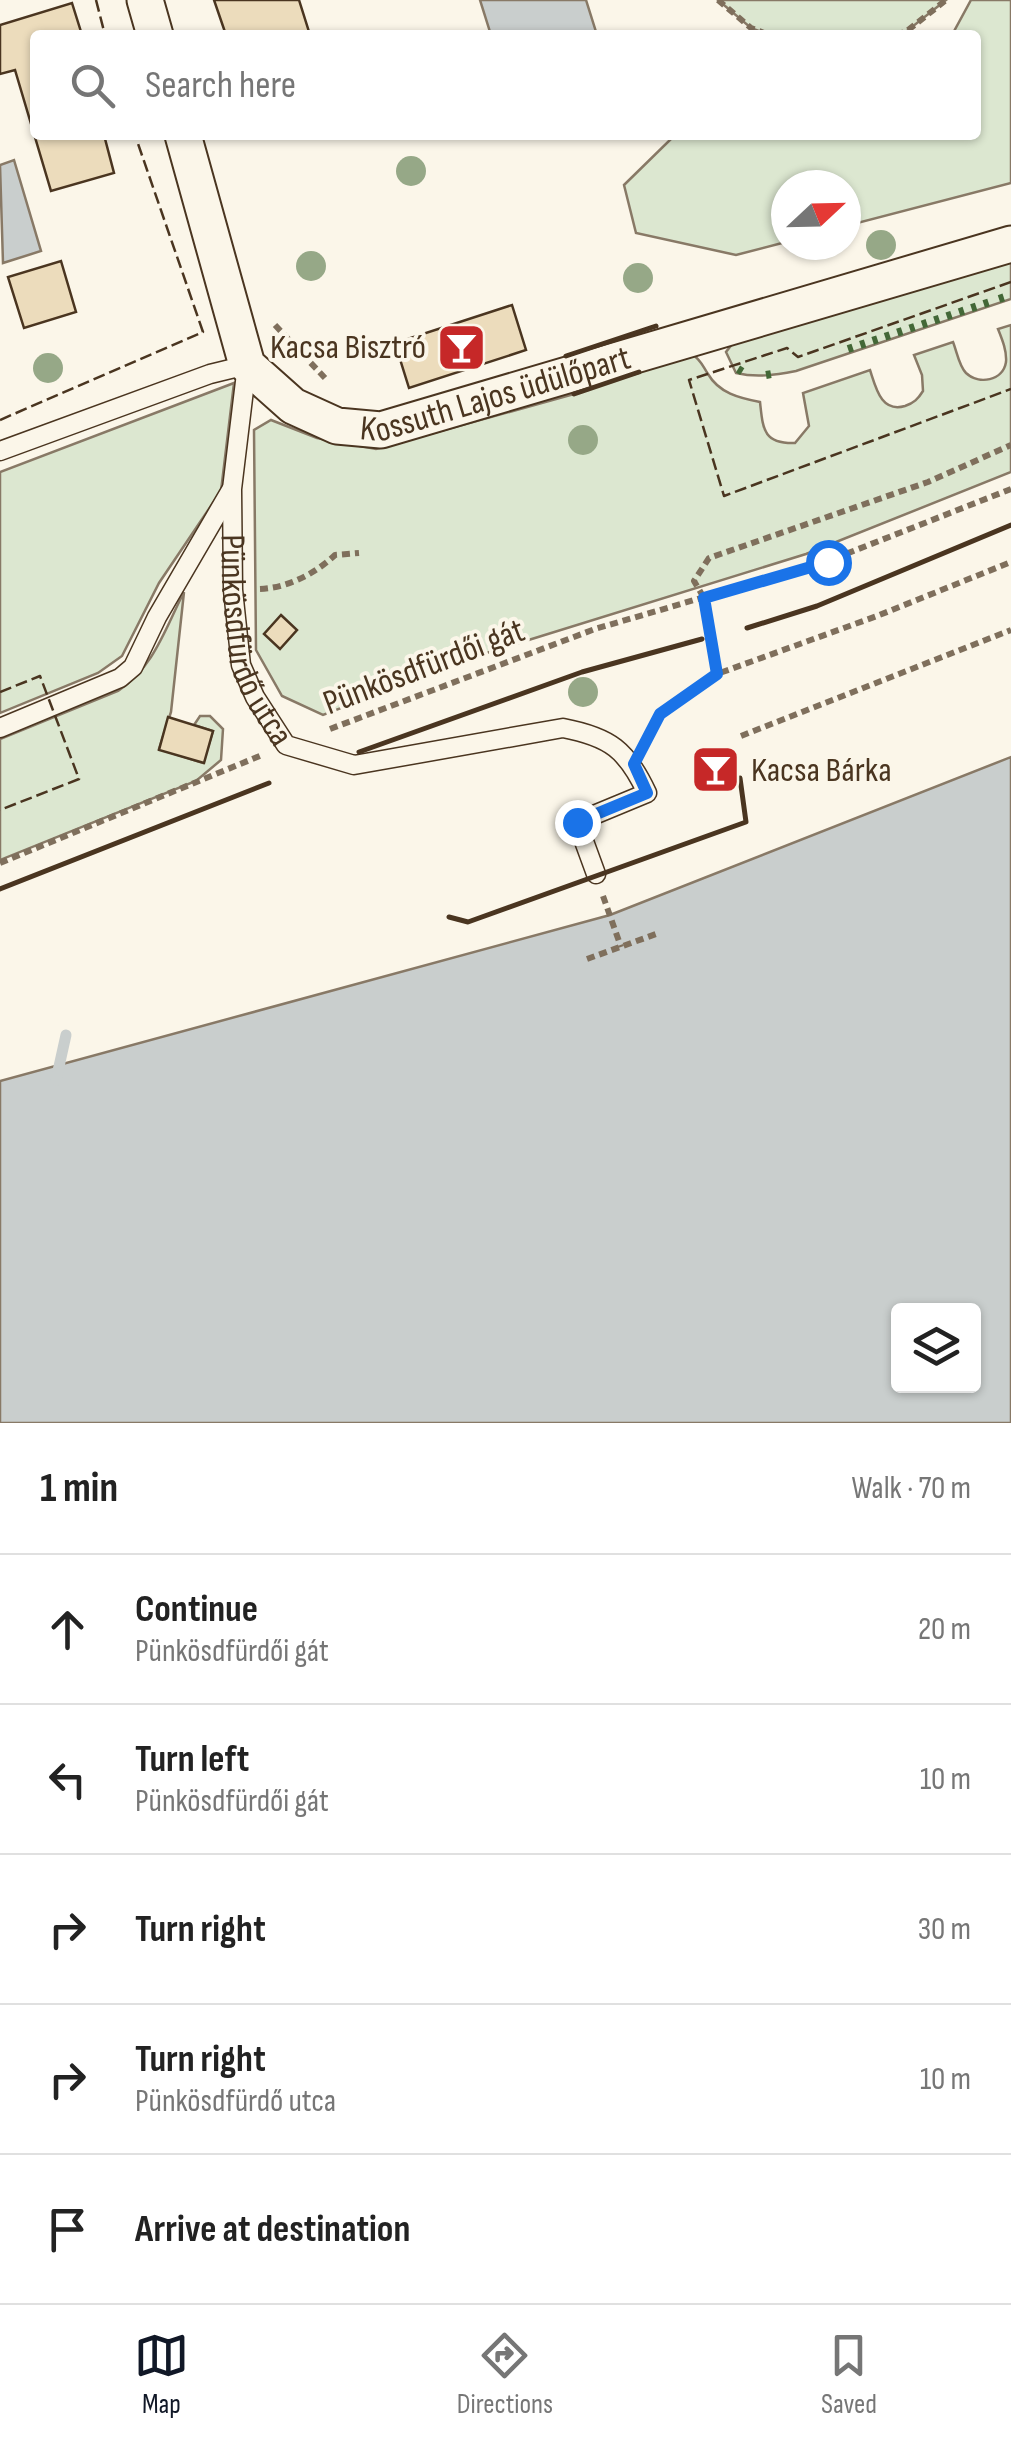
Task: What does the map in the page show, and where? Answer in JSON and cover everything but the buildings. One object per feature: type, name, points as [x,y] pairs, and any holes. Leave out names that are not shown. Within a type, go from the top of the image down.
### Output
[{"type":"street","points":[[145,0],[154,30]]},
{"type":"street","name":"Pünkösdfürdő utca","points":[[184,140],[248,364]]},
{"type":"street","name":"Kossuth Lajos üdülőpart","points":[[248,364],[293,406],[337,426],[382,430],[1011,244]]},
{"type":"lane","points":[[0,451],[210,374],[248,364]]},
{"type":"lane","name":"Pünkösdfürdő utca","points":[[248,364],[232,490],[233,590],[241,665],[255,697],[286,745],[354,765],[563,728],[614,744],[634,764]]},
{"type":"lane","points":[[0,728],[120,678],[133,667],[156,617],[232,490]]},
{"type":"lane","points":[[596,874],[577,822],[647,793],[634,764]]},
{"type":"path","points":[[718,0],[756,30]]},
{"type":"path","points":[[908,30],[946,0]]},
{"type":"path","points":[[265,314],[331,384]]},
{"type":"path","points":[[717,674],[704,598],[694,581],[709,558],[928,482],[1011,445]]},
{"type":"path","name":"Pünkösdfürdői gát","points":[[0,863],[286,745],[595,629],[828,562],[1011,489]]},
{"type":"path","points":[[233,590],[273,588],[322,568],[334,555],[358,553]]},
{"type":"path","points":[[634,764],[660,714],[717,674],[1011,562]]},
{"type":"path","points":[[741,736],[1011,630]]},
{"type":"path","points":[[610,916],[621,947]]},
{"type":"path","points":[[587,959],[656,934]]},
{"type":"green space","points":[[718,0],[946,0],[908,30],[751,28]]},
{"type":"green space","points":[[971,0],[1011,0],[1011,183],[861,222],[861,170],[771,170],[771,246],[736,255],[636,233],[624,185],[670,140],[981,140],[981,30],[955,30]]},
{"type":"green space","points":[[1011,257],[1011,299],[796,371],[759,376],[736,373],[726,352],[733,343]]},
{"type":"green space","points":[[1011,325],[1011,472],[806,554],[480,655],[323,715],[282,696],[256,650],[254,430],[271,420],[317,438],[376,449],[574,394],[692,354],[724,390],[760,402],[764,427],[771,438],[795,443],[809,426],[803,393],[870,370],[885,402],[905,406],[923,391],[914,355],[953,342],[966,373],[977,379],[990,379],[1000,373],[1006,362],[998,329]]},
{"type":"green space","points":[[234,383],[221,491],[159,583],[122,656],[98,673],[0,713],[0,472]]},
{"type":"green space","points":[[184,592],[171,712],[159,749],[203,763],[213,731],[194,725],[200,716],[210,716],[223,729],[221,760],[196,781],[0,860],[0,739],[118,691],[141,671]]},
{"type":"shaded area","points":[[480,0],[586,0],[595,30],[489,30]]},
{"type":"shaded area","points":[[14,160],[41,251],[3,263],[0,165]]},
{"type":"shaded area","points":[[1011,757],[1011,1423],[0,1423],[0,1081],[610,915]]},
{"type":"waterway","points":[[56,1080],[66,1035]]},
{"type":"hedge","points":[[999,299],[1011,295]]},
{"type":"hedge","points":[[848,349],[990,302]]},
{"type":"hedge","points":[[738,369],[743,372]]},
{"type":"hedge","points":[[766,375],[772,374]]},
{"type":"fence","points":[[96,0],[104,30]]},
{"type":"fence","points":[[0,420],[203,332],[137,140]]},
{"type":"fence","points":[[1011,282],[798,357],[787,348],[689,380],[724,496],[1011,389]]},
{"type":"fence","points":[[0,692],[40,676],[79,779],[0,810]]},
{"type":"wall","points":[[566,356],[656,326]]},
{"type":"wall","points":[[574,394],[639,372]]},
{"type":"wall","points":[[747,628],[817,606],[1011,525]]},
{"type":"wall","points":[[359,752],[582,672],[702,639]]},
{"type":"wall","points":[[449,917],[468,922],[746,822],[740,778]]},
{"type":"wall","points":[[0,889],[269,783]]},
{"type":"place","name":"Kacsa Bisztró","points":[[461,347]]},
{"type":"place","name":"Kacsa Bárka","points":[[716,770]]},
{"type":"route","points":[[577,822],[647,793],[634,764],[660,714],[717,674],[704,598],[828,562]]}]
